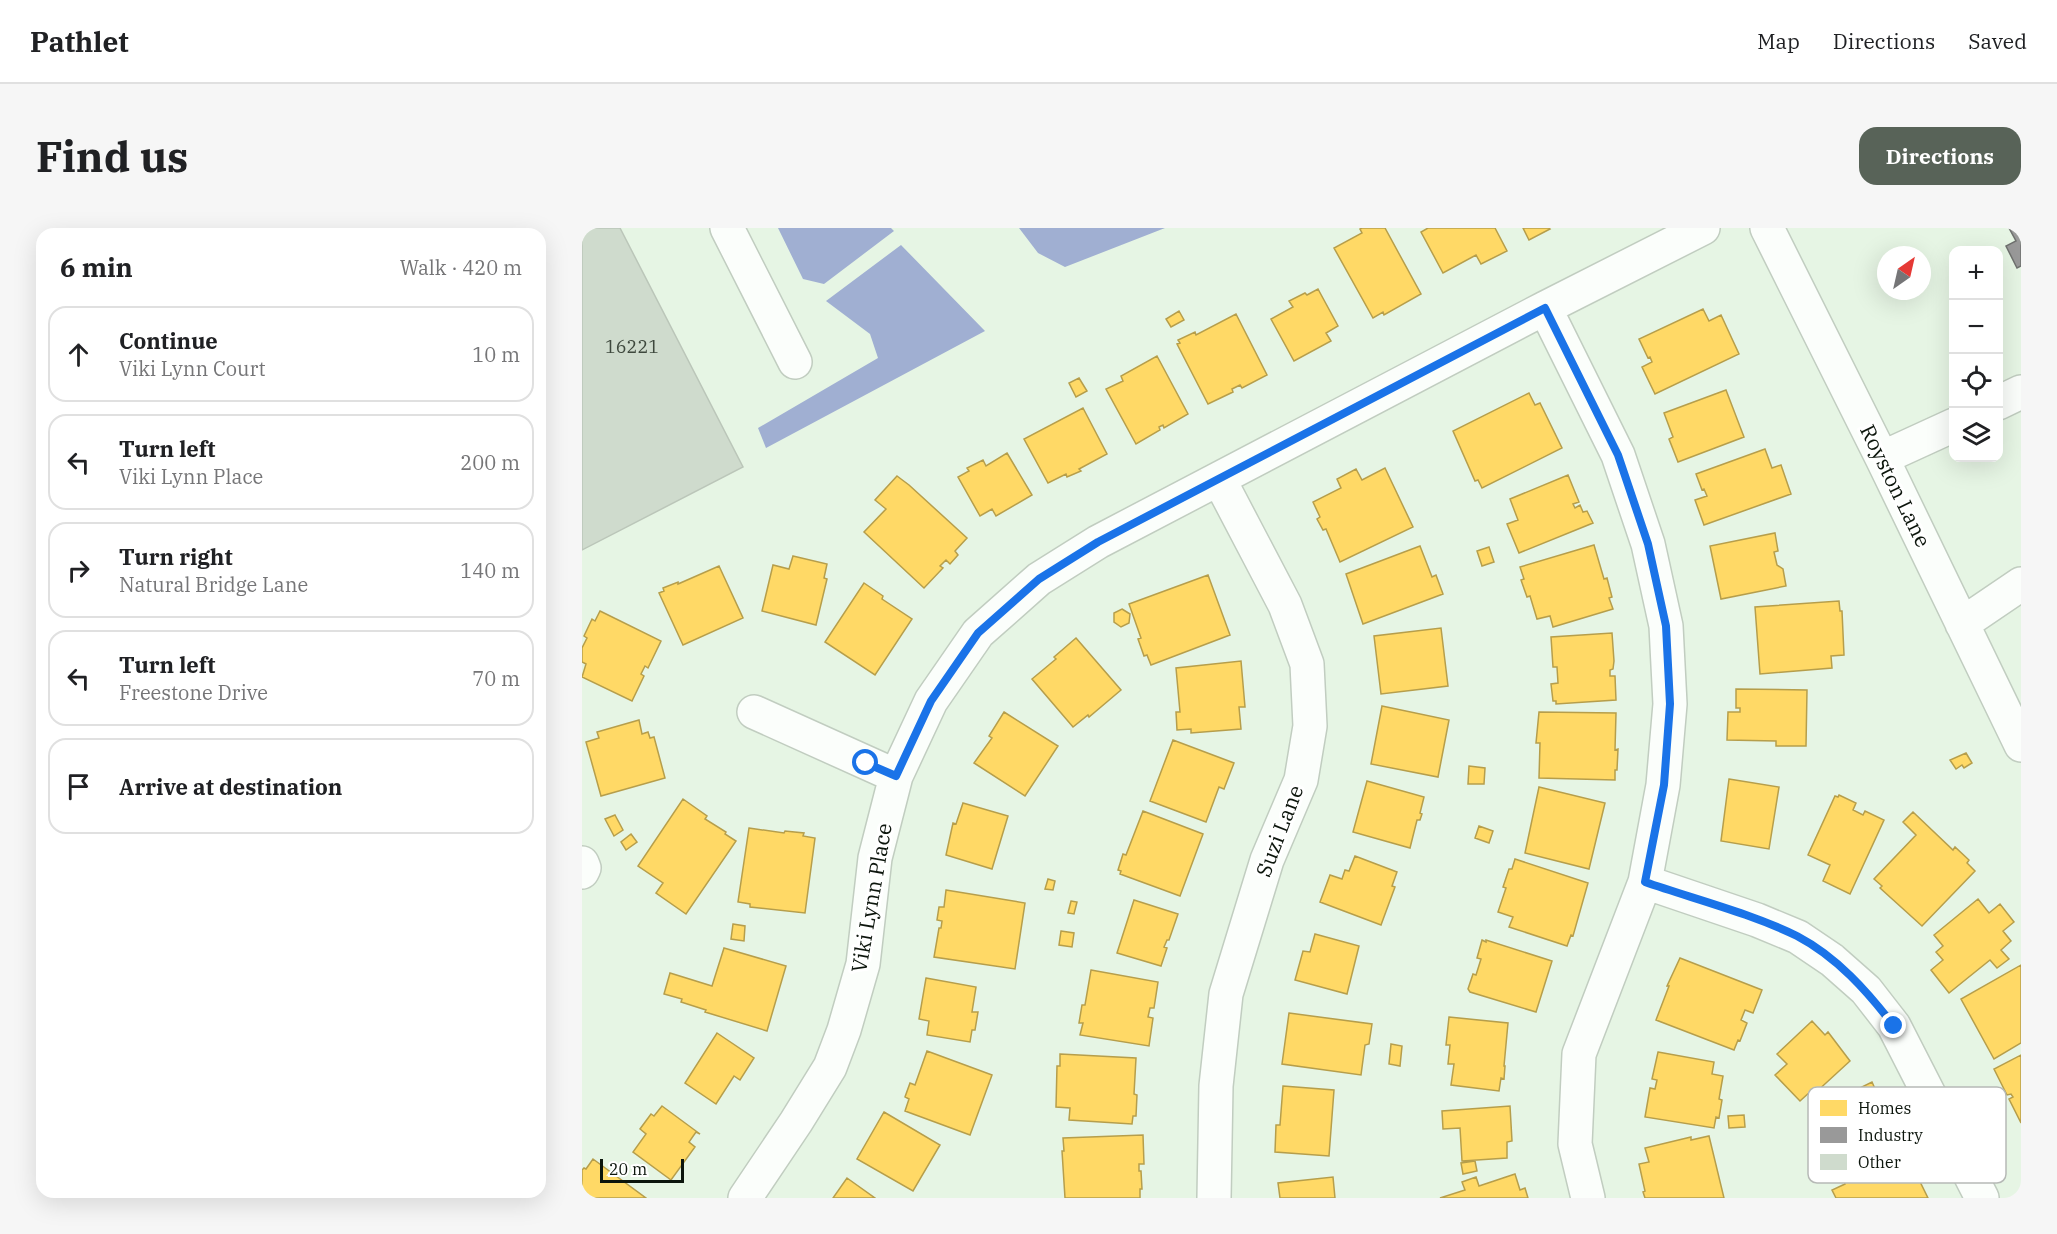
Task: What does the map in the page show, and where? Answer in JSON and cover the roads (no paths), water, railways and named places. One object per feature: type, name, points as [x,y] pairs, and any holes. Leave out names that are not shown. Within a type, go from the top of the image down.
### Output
[{"type":"street","points":[[727,228],[795,362]]},
{"type":"street","name":"Viki Lynn Place","points":[[745,1198],[830,1067],[844,1030],[863,964],[875,858],[896,776],[931,701],[978,633],[1039,579],[1098,542],[1703,228]]},
{"type":"street","name":"Royston Lane","points":[[1767,228],[2021,745]]},
{"type":"street","points":[[1545,308],[1618,455],[1648,544],[1666,626],[1670,704],[1664,785],[1645,882],[1579,1054],[1575,1144],[1588,1198]]},
{"type":"street","points":[[2003,401],[2021,392]]},
{"type":"street","points":[[1882,458],[1949,427]]},
{"type":"street","name":"Suzi Lane","points":[[1214,1198],[1216,1086],[1226,994],[1267,860],[1300,780],[1310,726],[1307,664],[1289,615],[1219,479]]},
{"type":"street","points":[[1962,624],[2021,584]]},
{"type":"street","points":[[754,712],[896,776]]},
{"type":"street","points":[[582,863],[584,868],[582,872]]},
{"type":"street","points":[[1645,882],[1757,920],[1798,937],[1832,960],[1866,990],[1894,1026],[1925,1087]]},
{"type":"street","points":[[1974,1183],[1982,1198]]},
{"type":"water","points":[[778,228],[891,228],[894,231],[824,284],[803,279]]},
{"type":"water","points":[[1019,228],[1165,228],[1065,267],[1038,253]]},
{"type":"water","points":[[901,245],[985,331],[766,448],[758,428],[878,358],[870,334],[826,301]]}]
